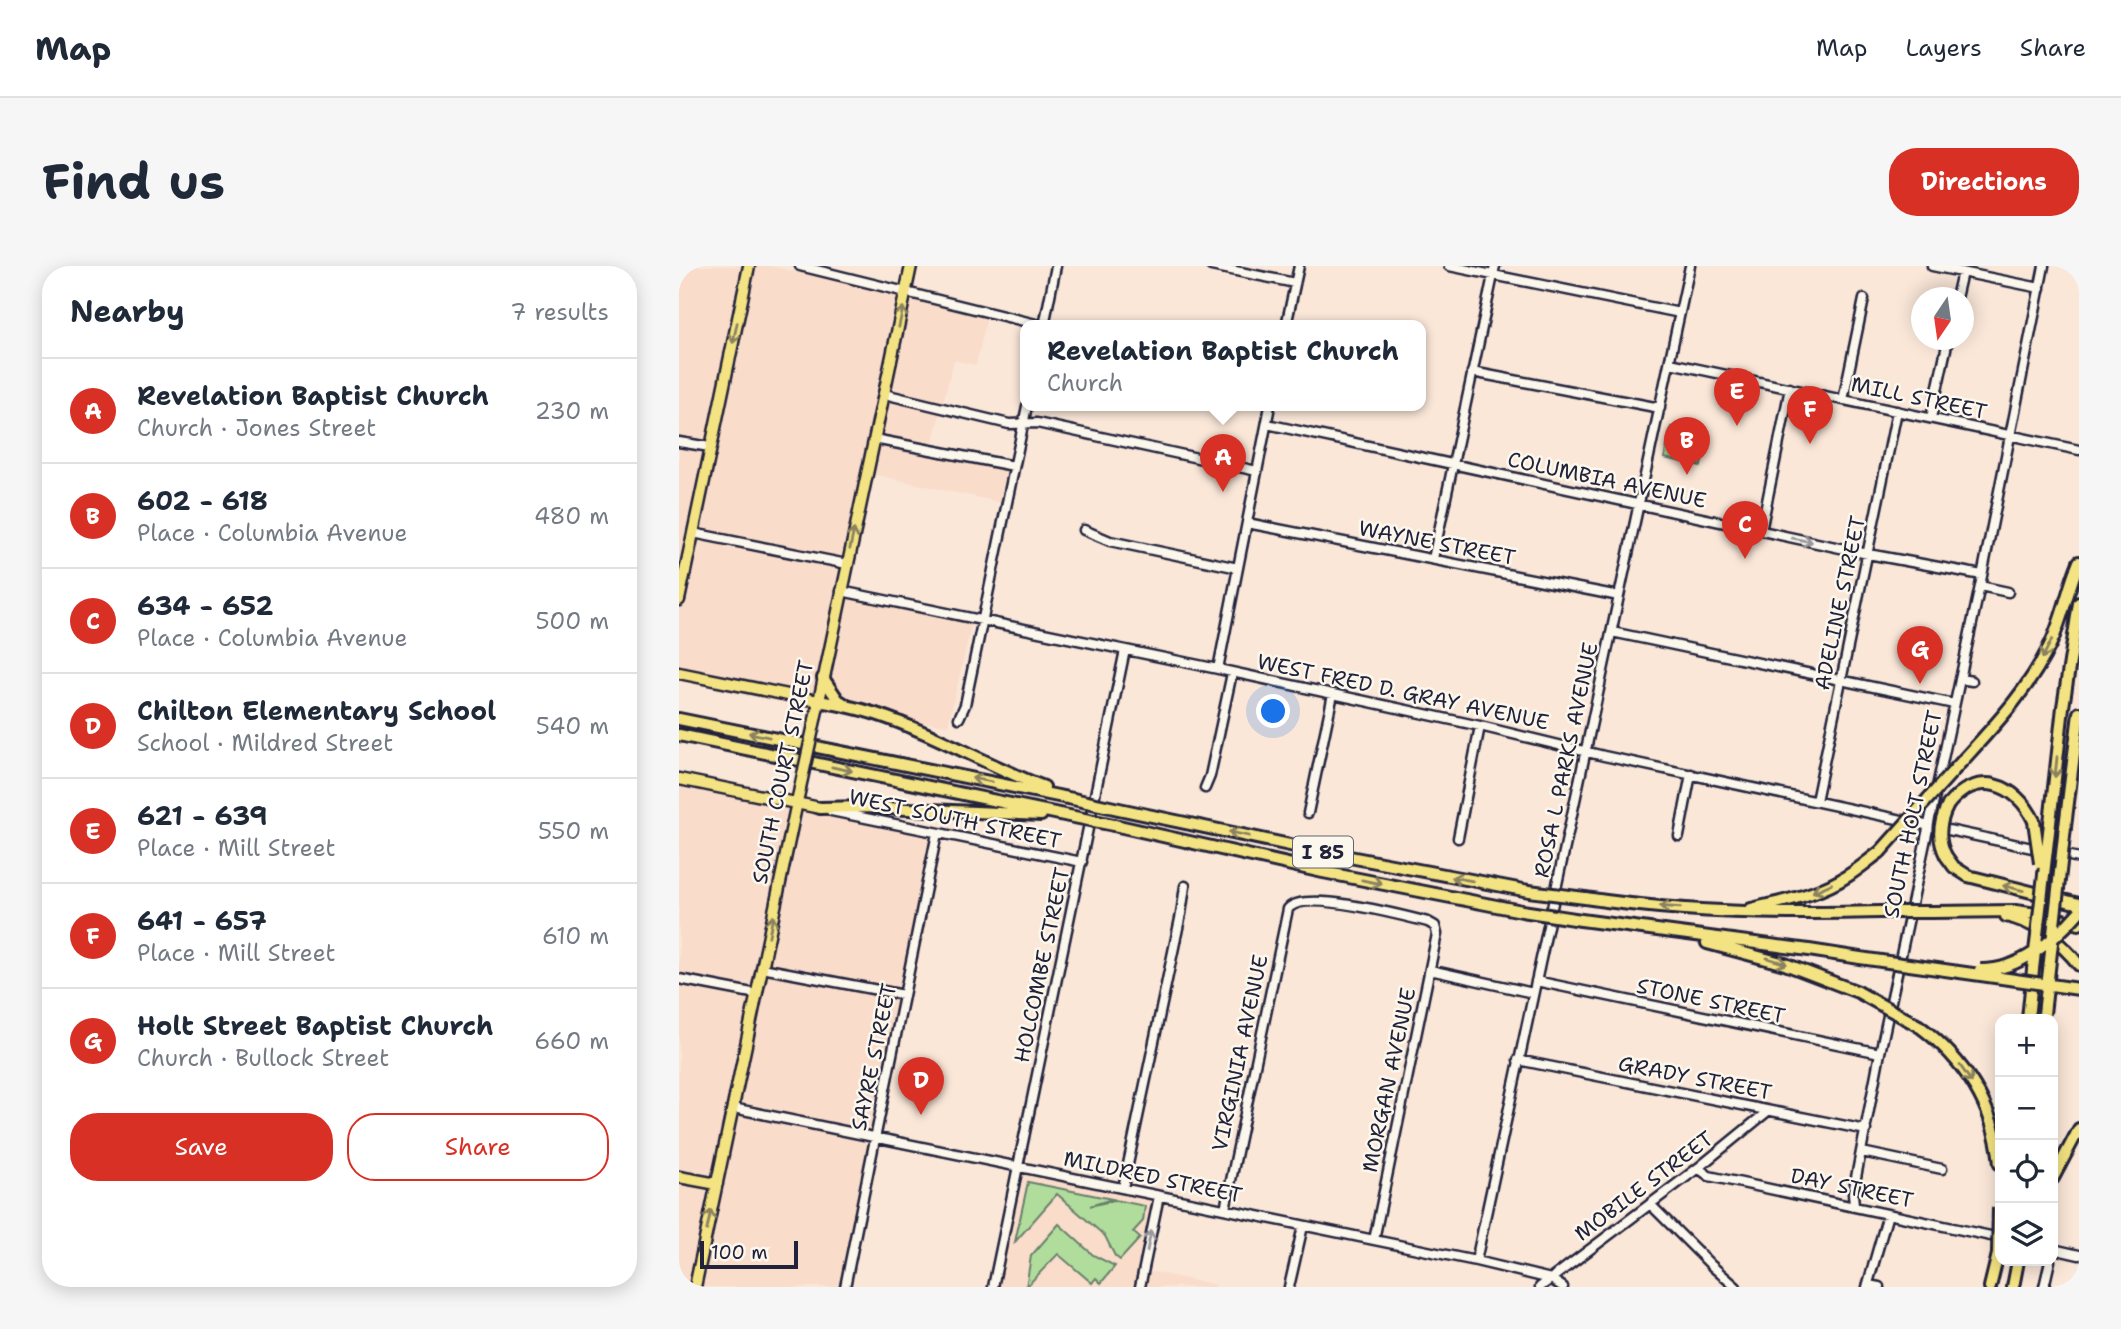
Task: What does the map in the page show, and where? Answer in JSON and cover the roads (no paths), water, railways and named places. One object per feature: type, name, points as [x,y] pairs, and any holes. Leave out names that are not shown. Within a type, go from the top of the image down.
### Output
[{"type":"highway","points":[[1738,912],[1801,897],[1822,889],[1848,876],[1880,852],[2007,712],[2032,677],[2051,642],[2079,562]]},
{"type":"highway","points":[[2028,1014],[2063,707],[2079,603]]},
{"type":"highway","points":[[823,678],[838,700],[848,706]]},
{"type":"highway","points":[[818,701],[848,706],[887,718],[1003,771],[1073,799]]},
{"type":"highway","points":[[2044,1014],[2079,713]]},
{"type":"highway","name":"I 85","points":[[679,719],[1119,808],[1330,854],[1529,891],[1614,902],[1738,912],[1801,914],[1982,911]]},
{"type":"highway","name":"I 85","points":[[679,734],[1349,877],[1522,911],[1938,969]]},
{"type":"highway","points":[[2042,886],[2034,821],[2025,803],[2017,795],[1993,785],[1968,788],[1948,805],[1940,833],[1946,856],[1958,870],[1976,879],[2079,904]]},
{"type":"highway","points":[[820,808],[863,807],[1069,816]]},
{"type":"highway","points":[[1982,911],[2030,913],[2079,924]]},
{"type":"highway","points":[[1982,911],[2018,919],[2042,931],[2066,949],[2079,965]]},
{"type":"highway","points":[[1938,969],[1989,970],[2005,966],[2048,943],[2079,912]]},
{"type":"highway","points":[[1664,932],[1785,964],[1858,992],[1919,1026],[1948,1050],[1977,1089],[1996,1140]]},
{"type":"highway","points":[[1938,969],[2079,989]]},
{"type":"highway","points":[[2058,1169],[2079,1129]]},
{"type":"highway","points":[[2069,1150],[2079,1139]]},
{"type":"highway","points":[[1990,1287],[1995,1266]]},
{"type":"highway","points":[[2013,1287],[2017,1266]]},
{"type":"main road","points":[[679,600],[681,576],[693,533],[749,266]]},
{"type":"main road","name":"SOUTH COURT STREET","points":[[695,1287],[911,266]]},
{"type":"main road","points":[[679,673],[818,701]]},
{"type":"main road","points":[[679,779],[820,808]]},
{"type":"main road","points":[[679,1177],[717,1184]]},
{"type":"street","points":[[800,266],[1020,320]]},
{"type":"street","points":[[1045,320],[1056,266]]},
{"type":"street","points":[[1211,266],[1295,283]]},
{"type":"street","points":[[1287,320],[1299,266]]},
{"type":"street","points":[[1449,266],[1494,270],[1680,313]]},
{"type":"street","name":"ROSA L PARKS AVENUE","points":[[1476,1261],[1690,266]]},
{"type":"street","points":[[1932,266],[2040,288]]},
{"type":"street","name":"SOUTH HOLT STREET","points":[[1854,1206],[1853,1193],[1880,1053],[2045,266]]},
{"type":"street","points":[[1433,559],[1494,270]]},
{"type":"street","points":[[1959,287],[1962,272]]},
{"type":"street","points":[[1843,400],[1864,299]]},
{"type":"street","points":[[1931,418],[1946,350]]},
{"type":"street","name":"MILL STREET","points":[[1670,363],[2079,450]]},
{"type":"street","points":[[1472,372],[1660,408]]},
{"type":"street","points":[[1761,531],[1790,388]]},
{"type":"street","points":[[884,394],[1009,424],[1037,424],[1257,471]]},
{"type":"street","points":[[958,718],[965,705],[1026,411]]},
{"type":"street","points":[[1218,669],[1269,411]]},
{"type":"street","name":"ADELINE STREET","points":[[1817,801],[1897,411]]},
{"type":"street","name":"COLUMBIA AVENUE","points":[[1266,424],[1868,554],[1982,575]]},
{"type":"street","points":[[874,439],[1014,466]]},
{"type":"street","points":[[679,442],[710,447]]},
{"type":"street","name":"WAYNE STREET","points":[[1247,523],[1619,596]]},
{"type":"street","points":[[1084,530],[1110,541],[1238,568]]},
{"type":"street","points":[[693,533],[847,564]]},
{"type":"street","points":[[1980,586],[2008,592]]},
{"type":"street","name":"WEST FRED D. GRAY AVENUE","points":[[841,592],[1218,669],[2079,858]]},
{"type":"street","points":[[1612,632],[1954,704]]},
{"type":"street","name":"HOLCOMBE STREET","points":[[993,1287],[1125,650]]},
{"type":"street","points":[[1205,788],[1210,776],[1232,673]]},
{"type":"street","points":[[1960,679],[1972,681]]},
{"type":"street","points":[[1308,813],[1333,694]]},
{"type":"street","points":[[1458,838],[1480,726]]},
{"type":"street","points":[[1679,836],[1691,774]]},
{"type":"street","name":"WEST SOUTH STREET","points":[[820,808],[1082,862]]},
{"type":"street","name":"SAYRE STREET","points":[[845,1287],[937,833]]},
{"type":"street","points":[[1123,1188],[1185,886]]},
{"type":"street","name":"MORGAN AVENUE","points":[[1290,906],[1299,902],[1349,905],[1428,922],[1435,926],[1437,934],[1374,1240]]},
{"type":"street","name":"VIRGINIA AVENUE","points":[[1225,1209],[1290,906]]},
{"type":"street","points":[[762,968],[904,995]]},
{"type":"street","points":[[1430,970],[1533,993]]},
{"type":"street","points":[[679,979],[757,994]]},
{"type":"street","name":"STONE STREET","points":[[1536,981],[1880,1053]]},
{"type":"street","name":"GRADY STREET","points":[[1518,1060],[1866,1130]]},
{"type":"street","name":"MILDRED STREET","points":[[733,1108],[1476,1261],[1551,1279],[1563,1287]]},
{"type":"street","name":"MOBILE STREET","points":[[1540,1287],[1698,1168],[1768,1111]]},
{"type":"street","points":[[1862,1152],[1942,1169]]},
{"type":"street","name":"DAY STREET","points":[[1698,1168],[1709,1176],[1995,1237]]},
{"type":"street","points":[[1140,1287],[1159,1196]]},
{"type":"street","points":[[1650,1204],[1737,1287]]},
{"type":"street","points":[[1879,1287],[1867,1286],[1888,1214]]},
{"type":"street","points":[[1289,1287],[1303,1226]]},
{"type":"street","points":[[2058,1250],[2079,1255]]},
{"type":"street","points":[[2045,1287],[2049,1266]]},
{"type":"place","name":"621 - 639","points":[[1737,426]]},
{"type":"place","name":"641 - 657","points":[[1810,444]]},
{"type":"place","name":"602 - 618","points":[[1687,475]]},
{"type":"place","name":"Revelation Baptist Church","points":[[1223,492]]},
{"type":"place","name":"634 - 652","points":[[1745,559]]},
{"type":"place","name":"Holt Street Baptist Church","points":[[1920,684]]},
{"type":"place","name":"Chilton Elementary School","points":[[921,1115]]}]
